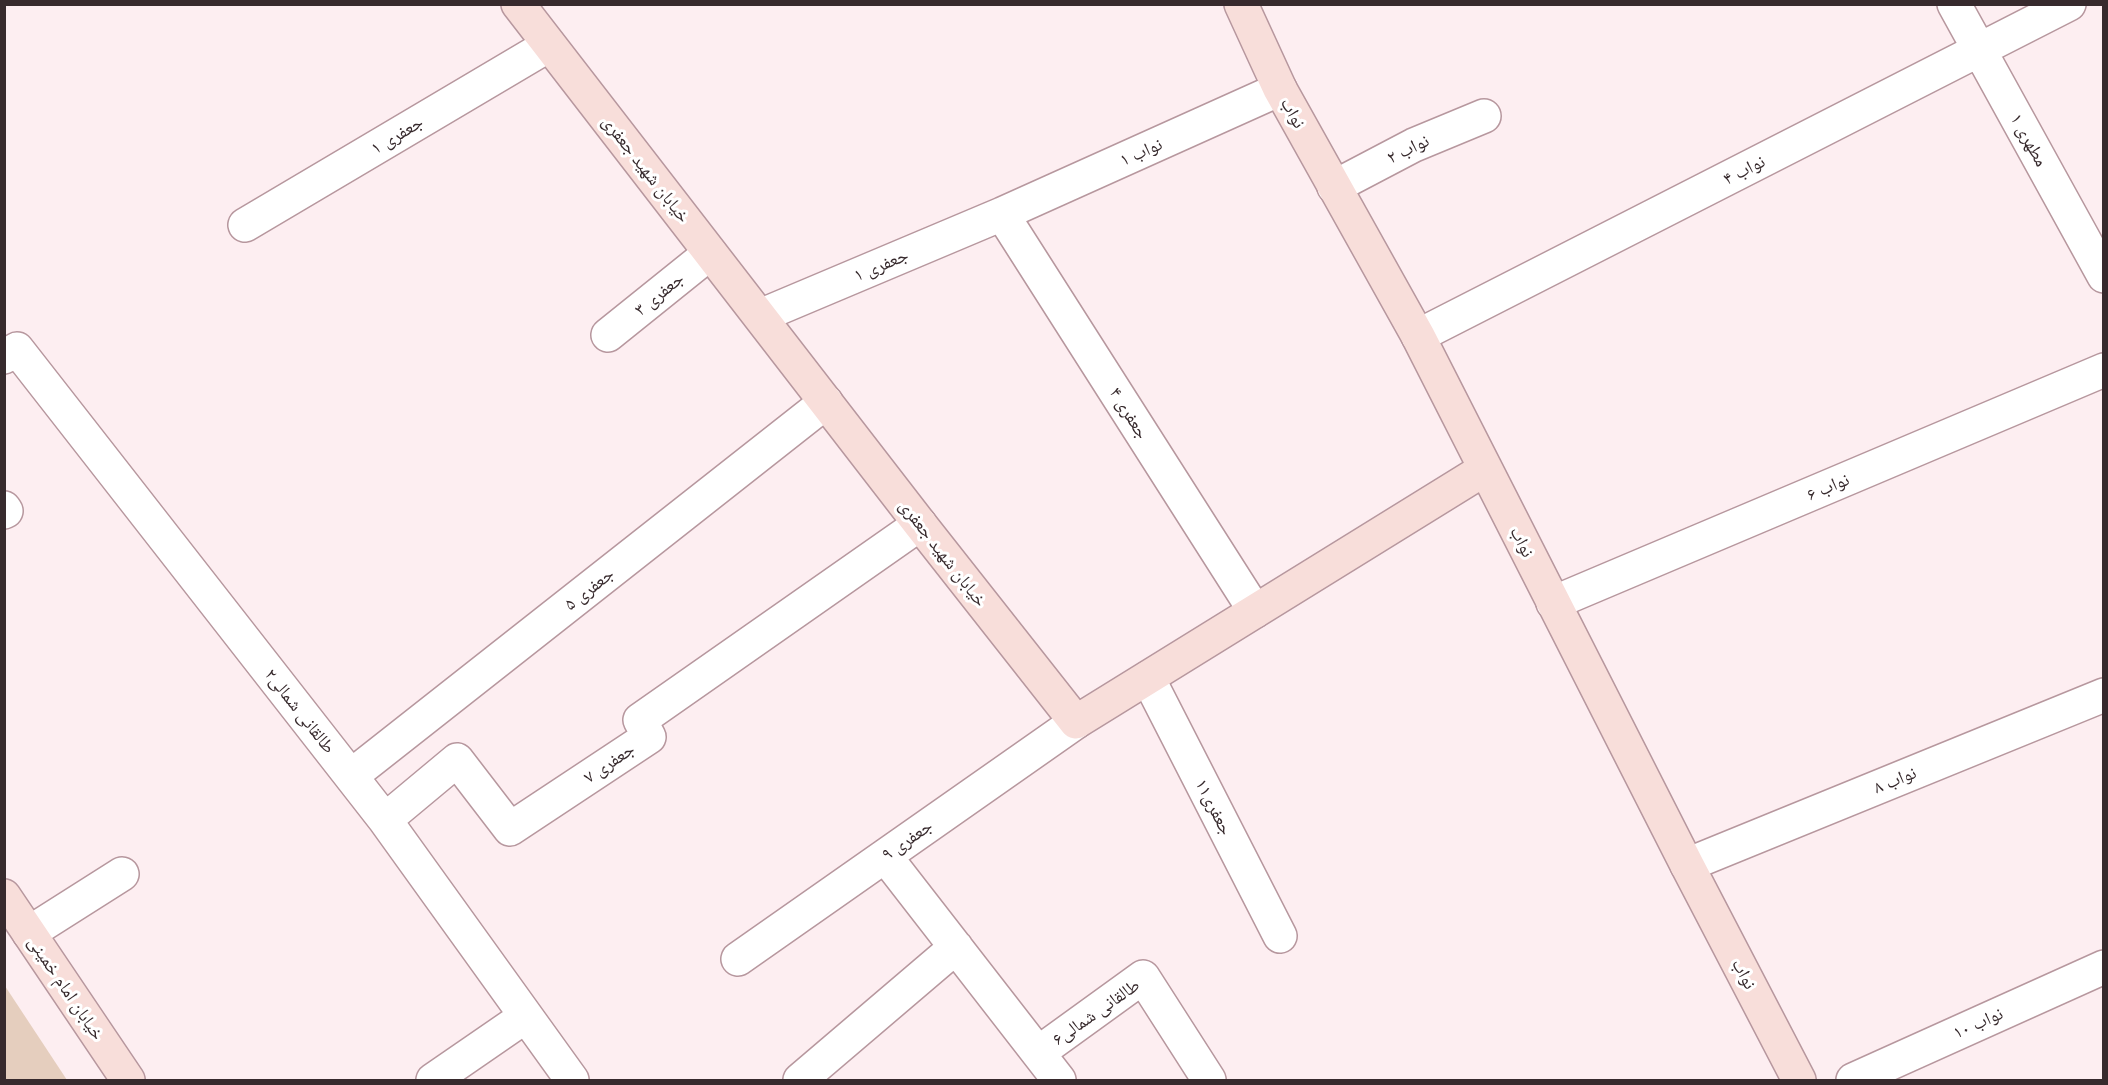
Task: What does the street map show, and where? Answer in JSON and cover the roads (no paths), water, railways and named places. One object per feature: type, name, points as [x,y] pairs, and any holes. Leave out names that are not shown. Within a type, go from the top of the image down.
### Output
[{"type":"street","name":"خیابان شهید جعفری","points":[[518,4],[1076,722]]},
{"type":"street","name":"نواب","points":[[1241,4],[1280,89],[1418,336],[1799,1080]]},
{"type":"street","name":"مطهری ۱","points":[[1954,4],[2103,276]]},
{"type":"street","name":"نواب ۴","points":[[1418,336],[2070,4]]},
{"type":"street","name":"جعفری ۱","points":[[245,225],[549,45]]},
{"type":"street","name":"نواب ۱","points":[[1002,214],[1280,89]]},
{"type":"street","name":"نواب ۲","points":[[1334,187],[1414,145],[1484,116]]},
{"type":"street","name":"جعفری ۱","points":[[760,316],[1002,214]]},
{"type":"street","name":"جعفری ۴","points":[[1002,214],[1255,611]]},
{"type":"street","name":"جعفری ۳","points":[[608,335],[711,253]]},
{"type":"street","name":"طالقانی شمالی۲","points":[[11,353],[386,820],[572,1080]]},
{"type":"street","name":"نواب ۶","points":[[1553,603],[2103,370]]},
{"type":"street","name":"جعفری ۵","points":[[351,776],[826,402]]},
{"type":"street","points":[[1076,722],[1485,469]]},
{"type":"street","name":"جعفری ۷","points":[[386,820],[457,759],[510,829],[649,736],[640,720],[920,524]]},
{"type":"street","name":"جعفری۱۱","points":[[1148,678],[1280,936]]},
{"type":"street","name":"نواب ۸","points":[[1687,865],[2103,694]]},
{"type":"street","name":"جعفری ۹","points":[[738,959],[1076,722]]},
{"type":"street","name":"طالقانی شمالی۶","points":[[885,856],[1059,1080]]},
{"type":"street","points":[[29,933],[122,874]]},
{"type":"street","name":"خیابان امام خمینی","points":[[4,896],[128,1080]]},
{"type":"street","points":[[800,1080],[956,947]]},
{"type":"street","name":"نواب ۱۰","points":[[1853,1080],[2103,967]]},
{"type":"street","name":"طالقانی شمالی۶","points":[[1038,1053],[1143,977],[1209,1080]]},
{"type":"street","points":[[433,1080],[525,1016]]}]
